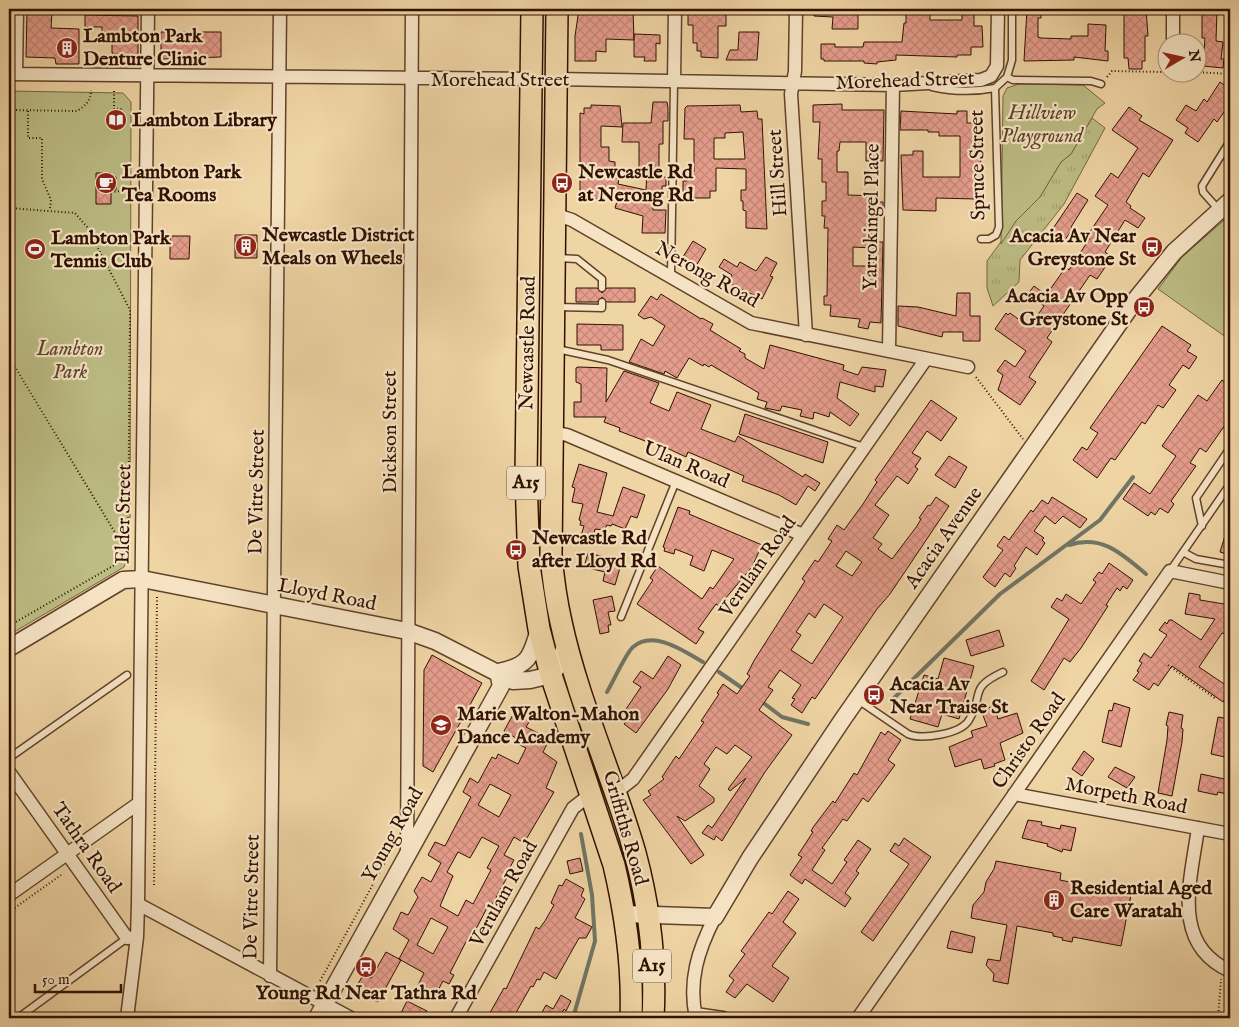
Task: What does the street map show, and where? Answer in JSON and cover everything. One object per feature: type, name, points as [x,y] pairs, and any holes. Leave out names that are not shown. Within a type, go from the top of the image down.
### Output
[{"type":"highway","name":"Newcastle Road","points":[[532,9],[527,524],[529,566],[539,629],[551,675]]},
{"type":"highway","name":"Newcastle Road","points":[[557,9],[551,555],[555,591],[566,644]]},
{"type":"highway","name":"Morehead Street","points":[[532,79],[556,79]]},
{"type":"highway","points":[[529,211],[554,214]]},
{"type":"highway","name":"Griffiths Road","points":[[566,644],[635,854],[647,913],[652,966],[653,1018]]},
{"type":"highway","name":"Griffiths Road","points":[[551,675],[614,865],[625,914],[630,965],[631,1018]]},
{"type":"street","points":[[13,74],[18,9]]},
{"type":"street","name":"Elder Street","points":[[127,1018],[132,938],[138,904],[148,9]]},
{"type":"street","name":"De Vitre Street","points":[[270,976],[280,9]]},
{"type":"street","name":"Dickson Street","points":[[407,855],[412,9]]},
{"type":"street","points":[[674,82],[675,9]]},
{"type":"street","name":"Hill Street","points":[[796,9],[791,94],[806,334]]},
{"type":"street","name":"Morehead Street","points":[[556,79],[893,85],[981,80],[991,76],[997,66],[998,9]]},
{"type":"street","points":[[1173,32],[1174,9]]},
{"type":"street","name":"Morehead Street","points":[[13,74],[532,79]]},
{"type":"street","name":"Yarrokingel Place","points":[[889,350],[893,85]]},
{"type":"street","name":"Acacia Avenue","points":[[696,1016],[692,992],[694,968],[700,946],[750,858],[857,699],[1136,299],[1174,252],[1225,206]]},
{"type":"street","name":"Nerong Road","points":[[554,214],[572,220],[751,323],[968,367]]},
{"type":"street","name":"Verulam Road","points":[[616,793],[633,779],[926,359]]},
{"type":"street","name":"Ulan Road","points":[[553,432],[566,435],[803,535]]},
{"type":"street","points":[[1170,571],[1230,583]]},
{"type":"street","name":"Christo Road","points":[[858,1018],[1170,571]]},
{"type":"street","points":[[9,648],[123,580],[142,579]]},
{"type":"street","name":"Lloyd Road","points":[[142,579],[275,607],[407,631],[435,641],[515,682],[551,675]]},
{"type":"street","points":[[498,672],[518,667],[528,660],[539,629]]},
{"type":"street","points":[[551,675],[558,666],[566,644]]},
{"type":"street","name":"Young Road","points":[[315,1012],[407,855],[501,686],[498,672]]},
{"type":"street","name":"Tathra Road","points":[[9,772],[67,854],[132,938]]},
{"type":"street","name":"Verulam Road","points":[[456,1018],[573,808],[591,794]]},
{"type":"street","name":"Morpeth Road","points":[[1014,794],[1230,834]]},
{"type":"street","points":[[9,895],[139,804]]},
{"type":"street","points":[[1198,828],[1187,903],[1190,926],[1202,951],[1226,969]]},
{"type":"street","name":"Tathra Road","points":[[138,904],[270,976],[315,1012],[351,1018]]},
{"type":"street","points":[[625,914],[647,913],[715,917]]},
{"type":"street","points":[[696,1016],[723,1018]]},
{"type":"lane","points":[[1012,9],[1012,60],[1007,77],[1013,80],[1091,81],[1101,84]]},
{"type":"lane","name":"Spruce Street","points":[[981,239],[989,239],[996,235],[999,227],[996,88],[1007,77]]},
{"type":"lane","points":[[671,278],[674,82]]},
{"type":"lane","points":[[917,84],[948,91],[976,91],[996,88]]},
{"type":"lane","points":[[1225,206],[1203,192],[1202,186],[1230,141]]},
{"type":"lane","points":[[554,258],[577,259],[602,279],[602,288]]},
{"type":"lane","points":[[554,307],[602,308],[602,302]]},
{"type":"lane","points":[[554,349],[608,360],[864,447]]},
{"type":"lane","points":[[1202,526],[1196,498],[1230,448]]},
{"type":"lane","points":[[621,617],[676,481]]},
{"type":"lane","name":"Christo Road","points":[[1170,571],[1230,484]]},
{"type":"lane","points":[[1183,552],[1196,559],[1230,566]]},
{"type":"lane","points":[[857,699],[908,734],[917,738],[927,738],[960,728],[968,722],[974,710],[976,694],[981,686],[990,678],[1003,672]]},
{"type":"lane","points":[[9,758],[127,675]]},
{"type":"lane","points":[[18,1018],[132,938]]},
{"type":"path","points":[[1112,71],[1156,72]]},
{"type":"path","points":[[1206,71],[1228,74]]},
{"type":"path","points":[[9,110],[77,111],[91,99],[91,90]]},
{"type":"path","points":[[114,90],[114,109],[122,109],[122,123]]},
{"type":"path","points":[[28,110],[28,138],[42,138],[42,179],[51,200],[50,210]]},
{"type":"path","points":[[111,192],[132,190]]},
{"type":"path","points":[[9,208],[70,211],[80,217],[125,296],[130,310],[128,555],[125,559],[9,626]]},
{"type":"path","points":[[9,357],[130,558]]},
{"type":"path","points":[[968,367],[1031,449]]},
{"type":"path","points":[[154,885],[157,597]]},
{"type":"path","points":[[1168,665],[1216,699]]},
{"type":"path","points":[[320,980],[388,857]]},
{"type":"path","points":[[9,912],[61,875]]},
{"type":"path","points":[[1218,1018],[1226,969]]},
{"type":"path","points":[[300,1018],[315,1012]]},
{"type":"green space","name":"Hillview Playground","points":[[1019,84],[1083,85],[1105,103],[1097,109],[1071,154],[1061,162],[1040,197],[1016,221],[1001,244],[1003,96],[1007,88]]},
{"type":"green space","name":"Lambton Park","points":[[9,91],[123,93],[131,102],[130,554],[124,567],[9,635]]},
{"type":"green space","points":[[1092,118],[1105,128],[1064,204],[1020,260],[1019,282],[993,306],[987,288],[987,261],[1016,221],[1040,197],[1061,162],[1071,154]]},
{"type":"green space","points":[[1230,215],[1230,340],[1158,289],[1182,257]]},
{"type":"building","points":[[579,9],[633,9],[634,40],[606,39],[606,52],[596,51],[596,61],[575,61],[575,36]]},
{"type":"building","points":[[814,9],[858,9],[858,29],[832,29],[833,17],[814,16]]},
{"type":"building","points":[[906,9],[930,9],[930,20],[962,20],[962,9],[974,9],[974,26],[982,26],[983,47],[971,47],[971,55],[957,55],[957,57],[896,55],[896,60],[877,62],[877,64],[864,63],[864,61],[824,61],[824,59],[821,59],[821,44],[835,44],[835,47],[863,47],[864,42],[902,42],[904,23],[906,23]]},
{"type":"building","points":[[1027,9],[1041,9],[1041,18],[1038,18],[1038,37],[1041,38],[1071,39],[1071,36],[1088,36],[1088,24],[1106,25],[1105,51],[1108,51],[1108,61],[1074,57],[1074,60],[1024,61]]},
{"type":"building","points":[[1124,9],[1146,9],[1148,36],[1145,36],[1145,61],[1142,61],[1142,69],[1129,69],[1128,58],[1124,58]]},
{"type":"building","points":[[1202,9],[1217,9],[1216,41],[1223,42],[1221,59],[1224,59],[1223,68],[1206,66],[1206,32],[1202,32]]},
{"type":"building","points":[[27,11],[52,12],[51,28],[79,29],[79,64],[56,64],[55,58],[26,57]]},
{"type":"building","points":[[688,13],[726,13],[726,26],[718,26],[718,58],[701,57],[701,51],[697,51],[697,43],[693,43],[693,25],[688,25]]},
{"type":"building","points":[[85,15],[138,16],[138,59],[133,65],[117,65],[117,54],[112,53],[112,32],[102,32],[102,27],[85,27]]},
{"type":"building","points":[[161,32],[221,32],[221,57],[161,59]]},
{"type":"building","points":[[739,32],[759,32],[757,60],[726,60],[730,50],[738,50]]},
{"type":"building","points":[[634,34],[660,35],[660,44],[656,43],[656,61],[644,61],[645,57],[634,57]]},
{"type":"building","points":[[1220,82],[1230,89],[1224,101],[1229,105],[1217,122],[1214,119],[1198,142],[1185,133],[1188,128],[1176,120],[1186,105],[1196,111],[1204,99],[1207,102]]},
{"type":"building","points":[[653,102],[667,102],[668,108],[668,121],[663,121],[663,144],[659,144],[659,177],[666,177],[666,186],[662,186],[662,192],[653,192],[653,210],[666,210],[665,233],[642,233],[643,216],[615,208],[618,198],[592,199],[584,198],[584,194],[580,194],[580,113],[584,114],[584,108],[591,108],[591,105],[620,106],[622,127],[601,126],[601,147],[609,147],[609,161],[615,162],[615,178],[619,178],[618,184],[646,190],[647,168],[639,168],[639,142],[622,142],[623,123],[651,123]]},
{"type":"building","points":[[842,104],[842,110],[884,110],[883,161],[866,161],[866,142],[840,142],[839,151],[837,151],[837,172],[848,172],[848,195],[879,196],[879,202],[883,202],[883,217],[871,217],[871,248],[853,247],[853,266],[874,266],[873,242],[883,242],[881,323],[870,322],[868,329],[858,327],[860,319],[830,316],[831,305],[824,305],[824,296],[827,296],[828,228],[824,228],[825,216],[822,216],[822,201],[826,201],[826,182],[822,182],[822,159],[818,159],[820,122],[813,122],[813,105]]},
{"type":"building","points":[[740,105],[741,112],[757,111],[758,119],[762,119],[767,229],[746,228],[746,211],[743,210],[741,190],[746,190],[746,169],[716,168],[716,191],[710,191],[710,198],[687,198],[687,192],[683,192],[683,181],[687,181],[687,172],[694,172],[694,139],[684,139],[685,108],[687,106]],"holes":[[[743,132],[745,159],[714,159],[714,138],[725,138],[725,133]]]},
{"type":"building","points":[[1129,107],[1142,116],[1139,120],[1173,140],[1149,177],[1143,173],[1126,202],[1131,206],[1130,208],[1145,218],[1138,228],[1125,220],[1105,252],[1112,257],[1097,279],[1090,275],[1047,338],[1052,342],[1029,377],[1036,382],[1020,405],[998,390],[1003,375],[997,371],[1005,360],[1015,367],[1026,351],[995,329],[1006,313],[1008,315],[1010,313],[1029,327],[1044,306],[1028,294],[1034,286],[1046,295],[1066,267],[1069,270],[1090,238],[1087,236],[1108,205],[1095,196],[1111,173],[1118,178],[1138,148],[1112,130]]},
{"type":"building","points":[[901,111],[957,114],[957,111],[967,111],[967,123],[980,123],[981,178],[976,178],[976,199],[936,198],[936,211],[903,210],[901,155],[913,155],[913,151],[923,151],[923,177],[960,177],[960,136],[939,136],[939,132],[928,132],[928,130],[900,130]]},
{"type":"building","name":"Lambton Park Tea Rooms","points":[[96,173],[111,173],[111,177],[116,177],[116,190],[111,190],[111,204],[96,204]]},
{"type":"building","points":[[1077,193],[1088,200],[1065,240],[1052,230]]},
{"type":"building","name":"Newcastle District Meals on Wheels","points":[[235,235],[257,235],[257,258],[235,258]]},
{"type":"building","points":[[170,236],[190,236],[189,259],[170,259]]},
{"type":"building","points":[[693,241],[706,249],[695,268],[681,260]]},
{"type":"building","points":[[766,257],[777,263],[770,276],[773,277],[762,299],[728,283],[732,275],[719,267],[724,259],[737,267],[740,262],[756,271]]},
{"type":"building","points":[[576,288],[597,288],[602,293],[607,288],[635,288],[635,302],[607,302],[602,297],[597,302],[576,302]]},
{"type":"building","points":[[957,293],[970,293],[970,316],[980,316],[980,341],[963,341],[963,332],[943,332],[942,337],[898,326],[898,306],[918,307],[956,316]]},
{"type":"building","points":[[661,294],[701,319],[713,324],[710,330],[741,349],[739,351],[745,354],[745,358],[764,369],[770,345],[844,365],[843,370],[858,375],[862,367],[886,370],[883,387],[875,386],[875,392],[840,382],[837,398],[859,414],[850,426],[830,412],[829,417],[814,412],[813,419],[800,416],[802,410],[782,406],[780,411],[765,408],[767,402],[757,399],[759,393],[711,365],[709,367],[704,364],[703,366],[689,358],[677,378],[665,371],[664,374],[629,362],[641,339],[653,346],[665,326],[651,317],[644,319],[638,315],[651,296],[657,300]]},
{"type":"building","points":[[577,324],[623,325],[623,350],[601,350],[601,345],[577,345]]},
{"type":"building","points":[[1162,326],[1191,345],[1187,351],[1197,357],[1189,369],[1183,365],[1169,385],[1176,390],[1163,408],[1158,405],[1145,424],[1142,422],[1115,460],[1111,458],[1097,478],[1073,460],[1082,447],[1087,450],[1098,433],[1090,428]]},
{"type":"building","points":[[576,368],[607,368],[606,402],[624,371],[659,383],[650,403],[669,411],[677,392],[711,405],[701,429],[735,442],[738,436],[803,477],[805,474],[820,483],[815,491],[808,486],[796,505],[779,495],[742,481],[744,476],[688,452],[686,457],[654,442],[653,444],[619,431],[620,428],[604,422],[606,417],[574,417],[574,402],[581,402],[581,384],[576,382]]},
{"type":"building","points":[[1222,380],[1230,386],[1230,393],[1226,399],[1230,402],[1230,418],[1206,452],[1200,448],[1190,463],[1196,466],[1171,501],[1174,504],[1168,513],[1160,508],[1155,515],[1151,512],[1148,516],[1123,499],[1134,483],[1150,494],[1176,456],[1162,446],[1198,395],[1207,401]]},
{"type":"building","points":[[931,400],[957,418],[941,441],[927,431],[912,453],[921,458],[915,467],[918,469],[908,484],[897,476],[875,505],[889,515],[873,538],[882,544],[878,549],[892,559],[917,526],[921,519],[919,518],[928,505],[930,506],[936,497],[949,506],[890,594],[877,609],[815,699],[812,697],[802,713],[791,705],[795,699],[792,698],[801,685],[780,670],[768,687],[773,690],[759,710],[792,735],[765,772],[722,841],[716,836],[714,840],[702,833],[708,825],[712,828],[746,778],[730,791],[728,789],[752,757],[735,745],[727,754],[716,747],[704,764],[710,769],[699,786],[714,798],[714,802],[685,821],[677,816],[704,855],[691,864],[643,800],[651,795],[648,791],[664,779],[662,777],[676,756],[679,759],[704,722],[701,721],[719,694],[717,693],[723,684],[737,694],[750,676],[747,674],[755,659],[805,581],[802,579],[815,560],[818,562],[832,541],[828,539],[837,525],[844,530],[877,482],[875,480]],"holes":[[[846,551],[862,562],[852,576],[836,566]],[[824,604],[843,617],[812,664],[791,650],[801,635],[796,632],[809,613],[815,618]]]},
{"type":"building","points":[[745,414],[828,442],[823,463],[739,434]]},
{"type":"building","points":[[949,456],[967,467],[955,488],[935,475]]},
{"type":"building","points":[[579,464],[607,473],[597,512],[613,516],[623,487],[645,495],[637,518],[631,516],[625,529],[612,524],[611,526],[607,525],[604,530],[595,529],[592,542],[580,539],[584,526],[580,525],[581,521],[579,520],[583,504],[572,502],[575,488],[572,487]]},
{"type":"building","points":[[1052,497],[1087,519],[1080,528],[1063,516],[1055,524],[1045,516],[1034,531],[1044,538],[1042,540],[1045,543],[1037,555],[1026,547],[1014,566],[1016,568],[1010,577],[1005,573],[995,587],[983,577],[1003,550],[997,546],[1004,536],[1009,540],[1031,510],[1033,512],[1042,500],[1048,504]]},
{"type":"building","points":[[678,507],[690,511],[689,514],[762,545],[752,567],[719,606],[716,604],[698,629],[704,632],[696,644],[637,604],[653,580],[650,578],[658,566],[702,599],[710,587],[713,589],[734,559],[712,550],[704,571],[690,565],[693,556],[675,549],[674,554],[664,551],[665,548],[663,547]]},
{"type":"building","points":[[1228,526],[1230,527],[1230,555],[1220,552]]},
{"type":"building","points":[[588,553],[622,561],[615,585],[603,581],[605,572],[584,567]]},
{"type":"building","points":[[1109,563],[1133,580],[1127,589],[1123,586],[1120,591],[1117,588],[1106,605],[1108,606],[1081,648],[1070,662],[1064,658],[1044,690],[1031,681],[1069,619],[1051,607],[1057,598],[1062,601],[1066,594],[1081,604],[1096,582],[1093,580],[1099,572],[1102,574]]},
{"type":"building","points":[[1189,593],[1200,595],[1200,600],[1230,605],[1229,635],[1222,633],[1199,667],[1230,688],[1223,702],[1172,666],[1158,686],[1154,683],[1149,690],[1133,680],[1139,672],[1137,671],[1142,663],[1139,661],[1144,653],[1151,658],[1167,635],[1159,630],[1165,622],[1167,624],[1169,620],[1172,620],[1201,640],[1215,619],[1185,614]]},
{"type":"building","points":[[612,596],[615,611],[608,612],[611,625],[608,625],[609,632],[600,634],[593,600]]},
{"type":"building","points":[[999,630],[1004,646],[971,656],[966,640]]},
{"type":"building","name":"Marie Walton-Mahon Dance Academy","points":[[432,655],[482,683],[433,772],[423,766],[424,670]]},
{"type":"building","points":[[668,656],[681,665],[668,689],[636,733],[624,724],[628,719],[622,715],[641,687],[633,682],[641,671],[653,679]]},
{"type":"building","points":[[944,658],[974,666],[959,719],[942,714],[938,727],[910,719],[924,675],[938,679]]},
{"type":"building","points":[[1114,703],[1130,708],[1121,747],[1102,742],[1109,710],[1112,711]]},
{"type":"building","points":[[994,706],[998,719],[1017,713],[1023,733],[1000,743],[1005,760],[994,764],[995,766],[984,769],[981,759],[955,767],[949,747],[973,737],[971,731],[987,726],[981,710]]},
{"type":"building","points":[[515,711],[531,719],[526,727],[538,733],[535,738],[547,744],[543,752],[557,762],[546,788],[554,792],[524,843],[514,837],[504,855],[514,860],[509,869],[511,870],[492,905],[489,904],[476,929],[473,928],[450,973],[454,975],[449,984],[443,981],[436,994],[418,985],[424,973],[399,959],[409,940],[393,929],[401,912],[408,915],[418,897],[414,891],[422,877],[431,882],[441,863],[428,855],[435,842],[445,846],[471,797],[463,792],[470,778],[478,783],[492,757],[496,759],[498,754],[518,764],[526,748],[514,742],[516,738],[504,731]],"holes":[[[490,784],[511,795],[499,817],[478,805]],[[482,837],[499,846],[487,868],[491,870],[473,904],[466,900],[458,916],[440,906],[453,876],[447,872],[458,852],[470,858]],[[431,918],[448,927],[433,954],[417,945]]]},
{"type":"building","points":[[1169,712],[1183,715],[1181,728],[1183,729],[1182,742],[1172,796],[1158,793],[1167,740],[1168,726],[1166,725]]},
{"type":"building","points":[[1218,717],[1230,719],[1230,758],[1211,754]]},
{"type":"building","points":[[888,731],[901,740],[888,760],[895,765],[868,802],[863,798],[847,821],[843,819],[822,848],[825,850],[812,870],[832,884],[847,862],[844,860],[858,840],[871,849],[856,871],[859,873],[845,893],[851,898],[845,907],[805,879],[802,884],[790,875],[802,857],[798,855],[813,832],[811,831],[814,826],[833,801],[835,803],[854,773],[857,775],[881,732],[885,735]]},
{"type":"building","points":[[1084,751],[1094,759],[1082,776],[1072,769]]},
{"type":"building","points":[[1115,767],[1135,777],[1127,788],[1108,777]]},
{"type":"building","points":[[1201,774],[1229,780],[1227,794],[1218,792],[1217,795],[1198,791]]},
{"type":"building","points":[[1028,820],[1042,822],[1041,825],[1060,829],[1061,825],[1076,828],[1071,851],[1063,849],[1062,852],[1047,846],[1048,844],[1022,838]]},
{"type":"building","points":[[904,838],[931,857],[873,941],[861,932],[909,864],[890,851],[895,843],[899,846]]},
{"type":"building","points":[[580,858],[583,871],[570,874],[567,861]]},
{"type":"building","name":"Residential Aged Care Waratah","points":[[996,861],[1061,873],[1060,880],[1131,895],[1121,946],[1073,937],[1072,942],[1053,936],[1053,933],[1017,926],[1008,984],[993,981],[994,974],[986,965],[988,959],[1000,961],[1007,925],[971,918],[973,905],[984,892],[986,882],[994,869]]},
{"type":"building","points":[[566,879],[584,889],[581,896],[585,899],[575,918],[592,927],[586,938],[579,938],[556,979],[544,972],[540,980],[537,979],[513,1018],[487,1018],[504,988],[506,989],[536,927],[539,929],[554,905],[551,903],[559,885],[562,886]]},
{"type":"building","points":[[788,891],[799,899],[783,922],[796,933],[772,966],[789,978],[773,1002],[747,984],[735,998],[726,992],[734,980],[729,976],[745,954],[741,951],[769,912],[772,914]]},
{"type":"building","points":[[951,931],[975,937],[972,953],[947,948]]},
{"type":"building","points":[[386,952],[401,960],[378,1002],[354,991],[363,975],[371,978]]},
{"type":"building","points":[[561,995],[571,1001],[566,1011],[564,1009],[562,1013],[572,1018],[539,1018],[546,1005],[553,1009]]},
{"type":"building","points":[[407,1001],[427,1011],[423,1018],[411,1018],[401,1013]]},
{"type":"waterway","points":[[894,698],[1000,594],[1100,520],[1133,477]]},
{"type":"waterway","points":[[1069,545],[1081,542],[1102,544],[1120,553],[1146,574]]},
{"type":"waterway","points":[[607,692],[630,650],[641,642],[650,640],[660,641],[678,648],[703,662]]},
{"type":"waterway","points":[[719,672],[745,690]]},
{"type":"waterway","points":[[761,701],[782,717],[808,724]]},
{"type":"waterway","points":[[573,1018],[595,941],[592,895],[581,834]]},
{"type":"place","name":"Lambton Park Denture Clinic","points":[[67,48]]},
{"type":"place","name":"Lambton Library","points":[[116,120]]},
{"type":"place","name":"Lambton Park Tea Rooms","points":[[106,183]]},
{"type":"place","name":"Newcastle Rd at Nerong Rd","points":[[562,183]]},
{"type":"place","name":"Newcastle District Meals on Wheels","points":[[246,246]]},
{"type":"place","name":"Acacia Av Near Greystone St","points":[[1152,247]]},
{"type":"place","name":"Lambton Park Tennis Club","points":[[35,249]]},
{"type":"place","name":"Acacia Av Opp Greystone St","points":[[1144,307]]},
{"type":"place","name":"Newcastle Rd after Lloyd Rd","points":[[516,550]]},
{"type":"place","name":"Acacia Av Near Traise St","points":[[874,695]]},
{"type":"place","name":"Marie Walton-Mahon Dance Academy","points":[[441,725]]},
{"type":"place","name":"Residential Aged Care Waratah","points":[[1054,900]]},
{"type":"place","name":"Young Rd Near Tathra Rd","points":[[366,967]]}]
